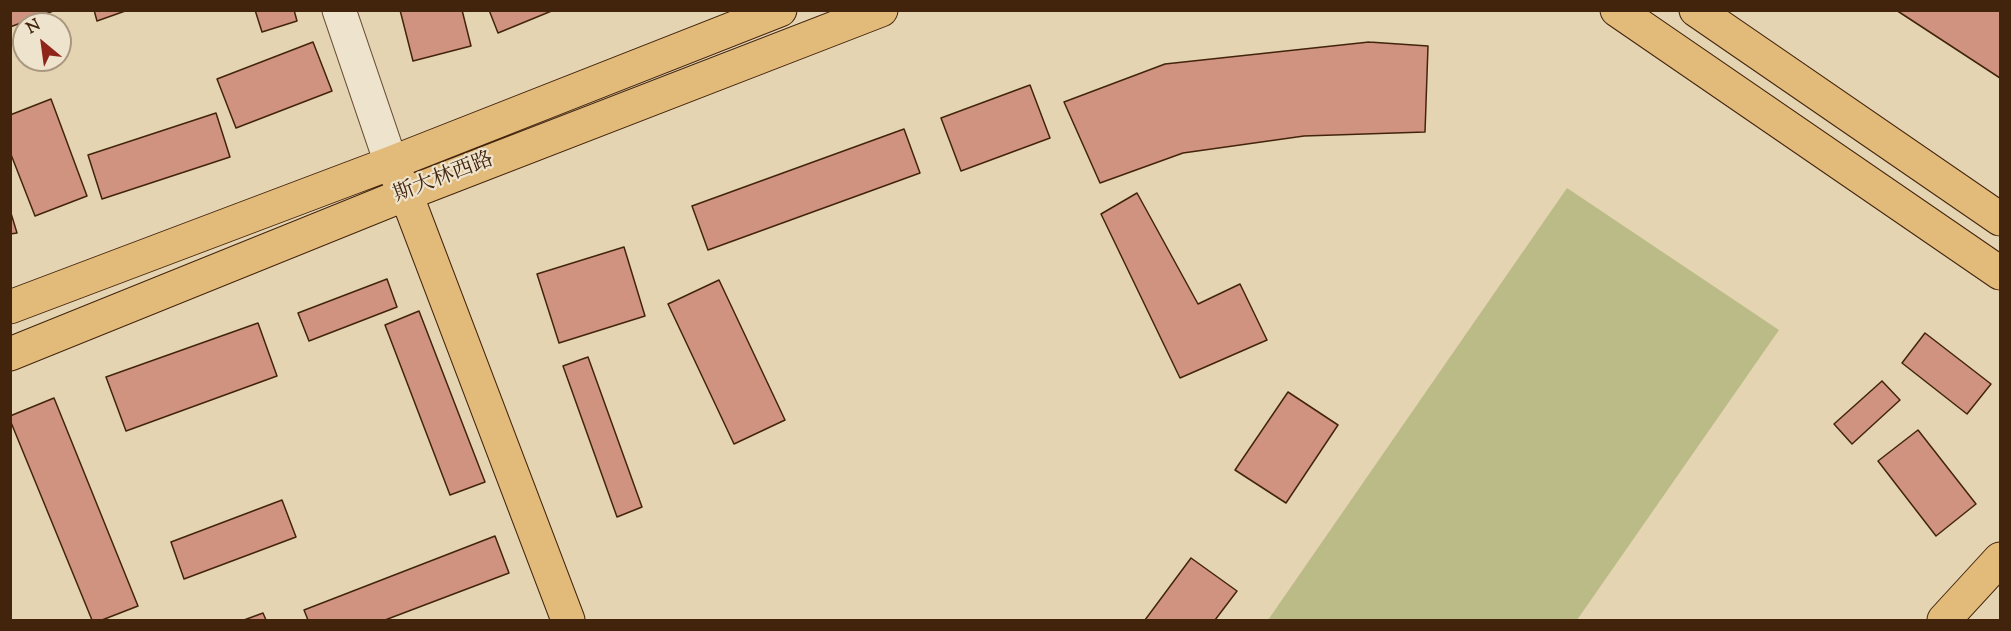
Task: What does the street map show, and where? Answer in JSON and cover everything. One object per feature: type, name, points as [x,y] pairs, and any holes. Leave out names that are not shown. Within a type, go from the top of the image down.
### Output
[{"type":"main road","name":"斯大林西路","points":[[10,307],[391,164],[780,10]]},
{"type":"main road","name":"斯大林西路","points":[[10,354],[406,194],[881,10]]},
{"type":"main road","points":[[1617,10],[2001,273]]},
{"type":"main road","points":[[1696,10],[2001,219]]},
{"type":"main road","points":[[391,164],[406,194],[568,621]]},
{"type":"main road","points":[[1944,621],[2001,559]]},
{"type":"street","points":[[339,10],[391,164]]},
{"type":"green space","points":[[1567,188],[1779,330],[1577,620],[1268,620]]},
{"type":"building","points":[[10,10],[56,10],[12,12],[12,26],[10,27]]},
{"type":"building","points":[[94,10],[128,10],[97,21]]},
{"type":"building","points":[[255,10],[294,10],[297,21],[262,32]]},
{"type":"building","points":[[400,10],[462,10],[471,46],[413,61]]},
{"type":"building","points":[[489,10],[554,10],[498,33]]},
{"type":"building","points":[[1896,10],[2000,10],[2000,78]]},
{"type":"building","points":[[313,42],[332,91],[236,128],[217,79]]},
{"type":"building","points":[[1369,42],[1428,46],[1425,132],[1304,136],[1183,153],[1100,183],[1064,102],[1165,64]]},
{"type":"building","points":[[1030,85],[1050,138],[961,171],[941,118]]},
{"type":"building","points":[[51,99],[87,196],[35,216],[10,152],[10,115]]},
{"type":"building","points":[[216,113],[230,157],[102,199],[88,155]]},
{"type":"building","points":[[904,129],[920,173],[708,250],[692,206]]},
{"type":"building","points":[[1137,193],[1198,304],[1240,284],[1267,340],[1180,378],[1101,214]]},
{"type":"building","points":[[10,210],[17,233],[10,234]]},
{"type":"building","points":[[624,247],[645,316],[559,343],[537,274]]},
{"type":"building","points":[[387,279],[397,307],[309,341],[298,313]]},
{"type":"building","points":[[719,280],[785,420],[734,444],[668,304]]},
{"type":"building","points":[[419,311],[485,482],[450,495],[385,325]]},
{"type":"building","points":[[258,323],[277,376],[126,431],[106,377]]},
{"type":"building","points":[[1925,333],[1991,384],[1967,414],[1902,363]]},
{"type":"building","points":[[588,357],[642,507],[617,517],[563,366]]},
{"type":"building","points":[[1882,381],[1900,400],[1852,444],[1834,424]]},
{"type":"building","points":[[1288,392],[1338,425],[1286,503],[1235,470]]},
{"type":"building","points":[[54,398],[138,606],[102,620],[92,620],[10,420],[10,416]]},
{"type":"building","points":[[1918,430],[1976,504],[1936,536],[1878,461]]},
{"type":"building","points":[[282,500],[296,537],[184,579],[171,542]]},
{"type":"building","points":[[495,536],[509,573],[385,620],[308,620],[304,610]]},
{"type":"building","points":[[1191,558],[1237,591],[1215,620],[1145,620]]},
{"type":"building","points":[[263,613],[266,620],[244,620]]}]
